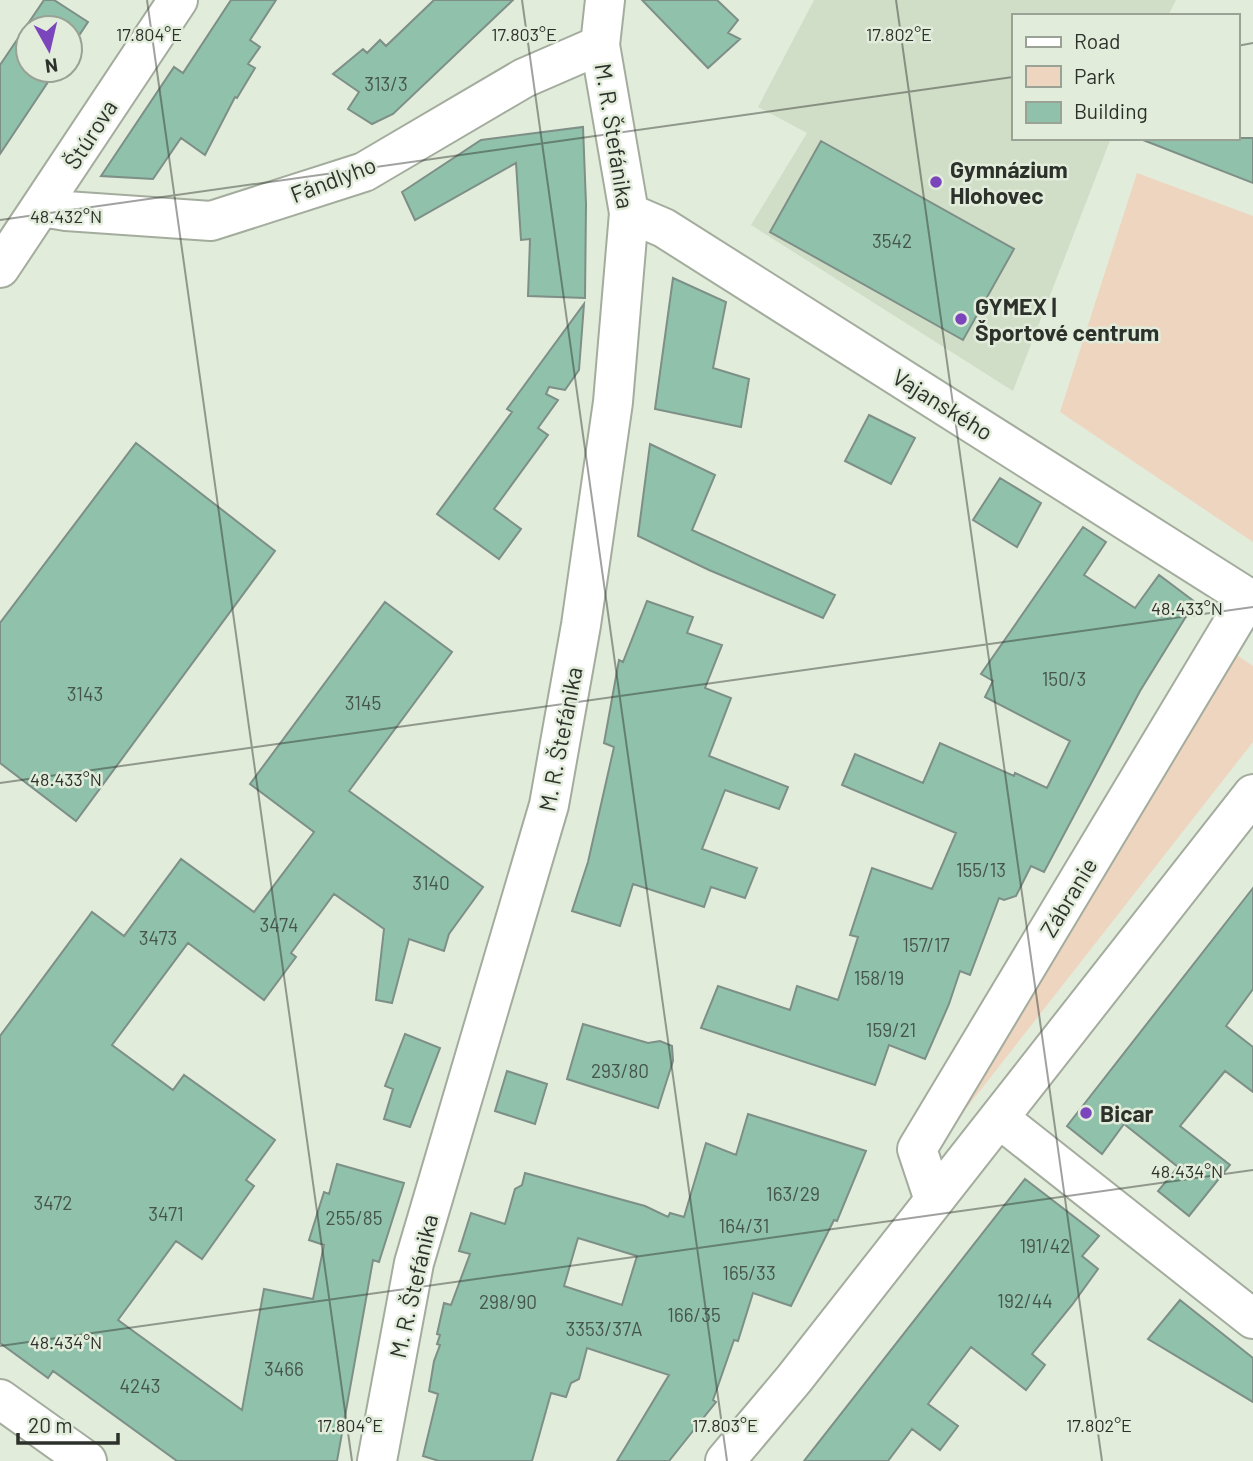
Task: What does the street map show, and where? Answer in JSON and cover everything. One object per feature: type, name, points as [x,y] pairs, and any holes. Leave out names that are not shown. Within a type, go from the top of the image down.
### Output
[{"type":"street","name":"Štúrova","points":[[0,268],[178,0]]},
{"type":"street","name":"M. R. Štefánika","points":[[377,1461],[414,1263],[549,805],[582,625],[613,402],[629,213],[600,45],[605,0]]},
{"type":"street","name":"Fándlyho","points":[[41,208],[211,221],[364,172],[524,78],[600,45]]},
{"type":"street","name":"Vajanského","points":[[629,213],[664,228],[1250,599]]},
{"type":"street","name":"Zábranie","points":[[934,1200],[917,1149],[1250,599]]},
{"type":"street","points":[[725,1461],[794,1379],[1000,1119],[1253,794]]},
{"type":"street","points":[[1000,1119],[1253,1319]]},
{"type":"street","points":[[0,1399],[87,1461]]},
{"type":"shaded area","name":"Gymnázium Hlohovec","points":[[814,0],[1176,0],[1169,14],[1012,14],[1012,140],[1110,140],[1013,391],[751,225],[807,133],[758,107]]},
{"type":"green space","points":[[1137,173],[1253,216],[1253,542],[1060,412]]},
{"type":"green space","points":[[1231,651],[1253,666],[1253,742],[936,1147]]},
{"type":"building","points":[[44,0],[54,0],[76,14],[35,14]]},
{"type":"building","points":[[231,0],[276,0],[250,40],[260,47],[248,64],[255,68],[237,98],[235,97],[205,155],[181,138],[153,179],[101,176],[174,67],[183,73]]},
{"type":"building","points":[[434,0],[513,0],[393,114],[372,124],[348,109],[359,92],[333,74],[363,49],[367,53],[380,40],[386,46]]},
{"type":"building","points":[[642,0],[717,0],[738,20],[728,33],[740,39],[708,68]]},
{"type":"building","points":[[14,44],[14,84],[47,84],[0,154],[0,65]]},
{"type":"building","points":[[583,127],[585,298],[528,296],[530,239],[521,240],[516,163],[415,220],[402,192],[481,140]]},
{"type":"building","points":[[1253,138],[1253,183],[1143,140]]},
{"type":"building","points":[[821,141],[1014,249],[963,340],[770,232]]},
{"type":"building","points":[[673,278],[726,302],[713,368],[749,379],[741,427],[655,409]]},
{"type":"building","points":[[584,304],[579,370],[565,390],[549,387],[546,394],[558,400],[538,428],[548,435],[494,509],[521,529],[499,559],[437,514],[512,412],[507,409]]},
{"type":"building","points":[[869,415],[915,438],[891,484],[845,461]]},
{"type":"building","points":[[136,443],[275,551],[76,821],[0,763],[0,623]]},
{"type":"building","points":[[650,444],[715,475],[692,530],[835,595],[823,618],[709,570],[638,536]]},
{"type":"building","points":[[1000,478],[1041,503],[1017,547],[973,520]]},
{"type":"building","points":[[1083,527],[1106,542],[1084,575],[1135,608],[1159,575],[1195,602],[1140,691],[1044,872],[1031,866],[1016,896],[1004,900],[999,898],[970,975],[960,971],[925,1059],[889,1045],[875,1085],[701,1028],[718,986],[790,1010],[797,986],[838,1000],[858,937],[850,935],[872,868],[932,889],[956,833],[842,785],[855,754],[923,783],[940,743],[1047,788],[1070,741],[985,697],[993,681],[981,674]]},
{"type":"building","points":[[647,601],[693,617],[687,633],[722,645],[705,688],[731,698],[709,756],[788,787],[779,809],[725,790],[702,849],[757,868],[745,898],[711,887],[704,907],[633,884],[620,926],[572,911],[588,862],[614,747],[604,743],[619,660],[623,662]]},
{"type":"building","points":[[385,602],[452,652],[349,791],[483,887],[449,934],[444,951],[409,939],[392,1003],[376,1000],[384,929],[334,894],[291,953],[296,957],[264,1000],[188,943],[112,1045],[173,1090],[184,1075],[275,1140],[246,1180],[254,1186],[202,1259],[176,1241],[118,1320],[242,1410],[264,1289],[313,1299],[324,1245],[309,1240],[324,1192],[329,1194],[337,1164],[404,1183],[379,1262],[373,1260],[337,1461],[177,1461],[53,1371],[48,1378],[0,1343],[0,1036],[92,912],[124,936],[181,859],[254,912],[314,832],[250,784]]},
{"type":"building","points":[[1253,888],[1253,989],[1226,1026],[1253,1047],[1253,1092],[1225,1071],[1180,1126],[1230,1165],[1189,1216],[1158,1191],[1178,1167],[1124,1124],[1102,1154],[1067,1126]]},
{"type":"building","points":[[583,1024],[648,1043],[660,1041],[672,1046],[673,1061],[658,1108],[567,1079]]},
{"type":"building","points":[[405,1034],[440,1048],[410,1127],[384,1119],[393,1089],[385,1086]]},
{"type":"building","points":[[507,1071],[547,1084],[535,1124],[495,1111]]},
{"type":"building","points":[[748,1114],[866,1151],[837,1221],[834,1220],[791,1306],[753,1293],[738,1341],[734,1340],[713,1400],[716,1402],[669,1461],[617,1461],[669,1375],[587,1348],[579,1379],[571,1383],[566,1397],[551,1393],[532,1461],[439,1461],[423,1456],[438,1394],[429,1391],[434,1361],[440,1345],[437,1344],[440,1335],[437,1334],[444,1303],[451,1305],[470,1254],[459,1251],[471,1213],[505,1224],[515,1189],[522,1185],[525,1173],[645,1206],[668,1217],[670,1213],[684,1217],[706,1143],[736,1155]],"holes":[[[578,1238],[637,1256],[622,1305],[564,1286]]]},
{"type":"building","points":[[1025,1179],[1099,1236],[1082,1256],[1098,1269],[1032,1354],[1045,1365],[1026,1390],[971,1347],[928,1404],[958,1426],[940,1450],[912,1429],[888,1461],[804,1461]]},
{"type":"building","points":[[1180,1300],[1253,1358],[1253,1402],[1148,1339]]},
{"type":"place","name":"Gymnázium Hlohovec","points":[[936,182]]},
{"type":"place","name":"GYMEX | Športové centrum","points":[[961,319]]},
{"type":"place","name":"Bicar","points":[[1086,1113]]}]
